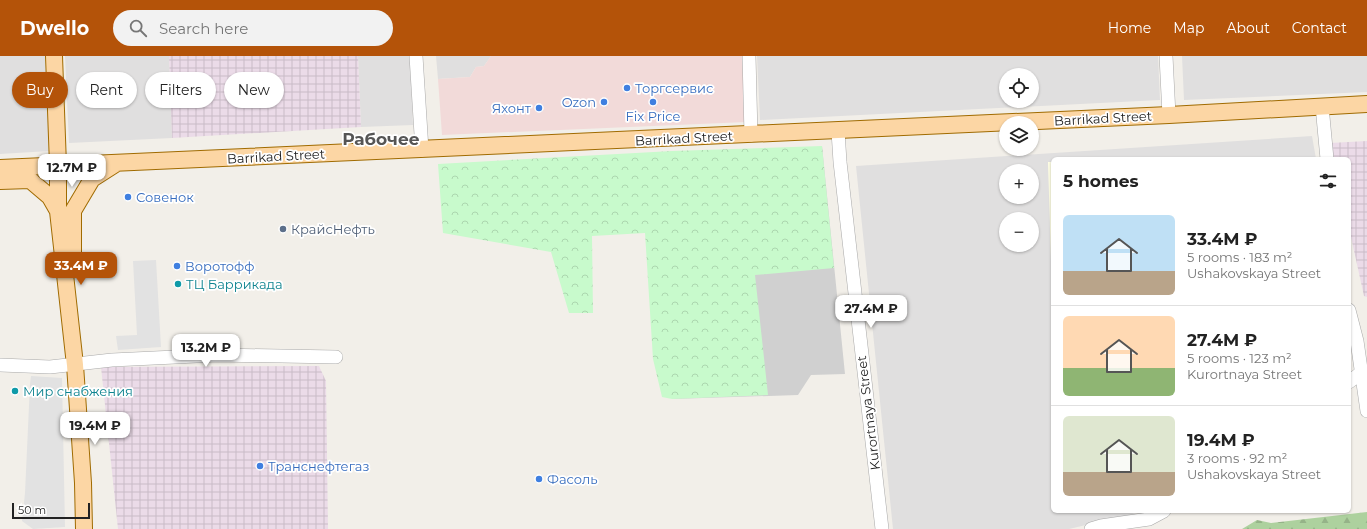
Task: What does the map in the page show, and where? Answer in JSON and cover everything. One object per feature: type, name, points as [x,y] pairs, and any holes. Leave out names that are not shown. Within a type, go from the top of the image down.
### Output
[{"type":"main road","points":[[54,56],[58,211],[75,365],[84,483],[84,529]]},
{"type":"main road","name":"Barrikad Street","points":[[0,168],[838,131],[1367,104]]},
{"type":"main road","points":[[75,365],[72,212],[92,179],[118,163]]},
{"type":"main road","points":[[0,181],[30,180],[50,197],[58,211]]},
{"type":"street","points":[[416,56],[422,150]]},
{"type":"street","points":[[749,56],[751,135]]},
{"type":"street","points":[[1166,56],[1169,115]]},
{"type":"street","points":[[1322,106],[1327,157]]},
{"type":"street","name":"Kurortnaya Street","points":[[838,131],[841,177],[882,529]]},
{"type":"street","points":[[1351,318],[1357,341],[1367,411]]},
{"type":"street","points":[[0,365],[50,367],[112,360],[217,355],[336,357]]},
{"type":"street","points":[[1351,380],[1362,372]]},
{"type":"street","points":[[1091,529],[1101,526],[1149,519],[1160,513]]},
{"type":"shaded area","points":[[0,56],[45,56],[46,72],[12,72],[12,108],[47,108],[49,151],[0,154]]},
{"type":"shaded area","points":[[65,56],[169,56],[170,72],[145,72],[145,108],[171,108],[172,138],[69,143],[68,72],[66,72]]},
{"type":"shaded area","points":[[169,56],[358,56],[361,127],[172,138],[171,108],[216,108],[216,72],[170,72]]},
{"type":"shaded area","points":[[358,56],[410,56],[413,125],[361,127]]},
{"type":"shaded area","points":[[436,56],[491,56],[484,66],[476,67],[470,77],[438,79]]},
{"type":"shaded area","points":[[491,56],[743,56],[746,122],[442,135],[438,79],[470,77],[476,67],[484,66]]},
{"type":"shaded area","points":[[757,56],[1158,56],[1160,100],[1039,106],[1039,68],[999,68],[1000,108],[760,120]]},
{"type":"shaded area","points":[[1182,56],[1367,56],[1367,92],[1184,100]]},
{"type":"shaded area","points":[[1312,136],[1316,157],[1051,157],[1051,513],[1137,513],[1069,529],[893,529],[856,166],[1008,156],[1039,156],[1039,154]]},
{"type":"shaded area","points":[[1367,141],[1367,297],[1364,296],[1351,237],[1351,157],[1333,157],[1330,143]]},
{"type":"shaded area","points":[[822,146],[845,374],[811,375],[798,395],[672,399]]},
{"type":"shaded area","points":[[1048,162],[1051,162],[1051,261]]},
{"type":"shaded area","points":[[156,260],[161,347],[118,350],[116,336],[137,335],[133,261]]},
{"type":"shaded area","points":[[319,366],[326,381],[328,529],[118,529],[101,367]]},
{"type":"shaded area","points":[[31,376],[62,378],[65,527],[33,529],[22,521],[25,493]]},
{"type":"green space","points":[[822,146],[834,268],[755,275],[768,395],[672,399],[662,397],[653,359],[645,233],[592,236],[593,313],[569,313],[551,252],[443,233],[438,164],[672,151]]},
{"type":"green space","points":[[1367,512],[1367,529],[1242,529],[1257,520],[1271,523]]},
{"type":"place","name":"Торгсервис","points":[[627,88]]},
{"type":"place","name":"Ozon","points":[[604,102]]},
{"type":"place","name":"Fix Price","points":[[653,102]]},
{"type":"place","name":"Яхонт","points":[[539,108]]},
{"type":"place","name":"Совенок","points":[[128,197]]},
{"type":"place","name":"КрайсНефть","points":[[283,229]]},
{"type":"place","name":"Воротофф","points":[[177,266]]},
{"type":"place","name":"ТЦ Баррикада","points":[[178,284]]},
{"type":"place","name":"Мир снабжения","points":[[15,391]]},
{"type":"place","name":"Транснефтегаз","points":[[260,466]]},
{"type":"place","name":"Фасоль","points":[[539,479]]},
{"type":"district","name":"Рабочее","points":[[381,139]]}]
